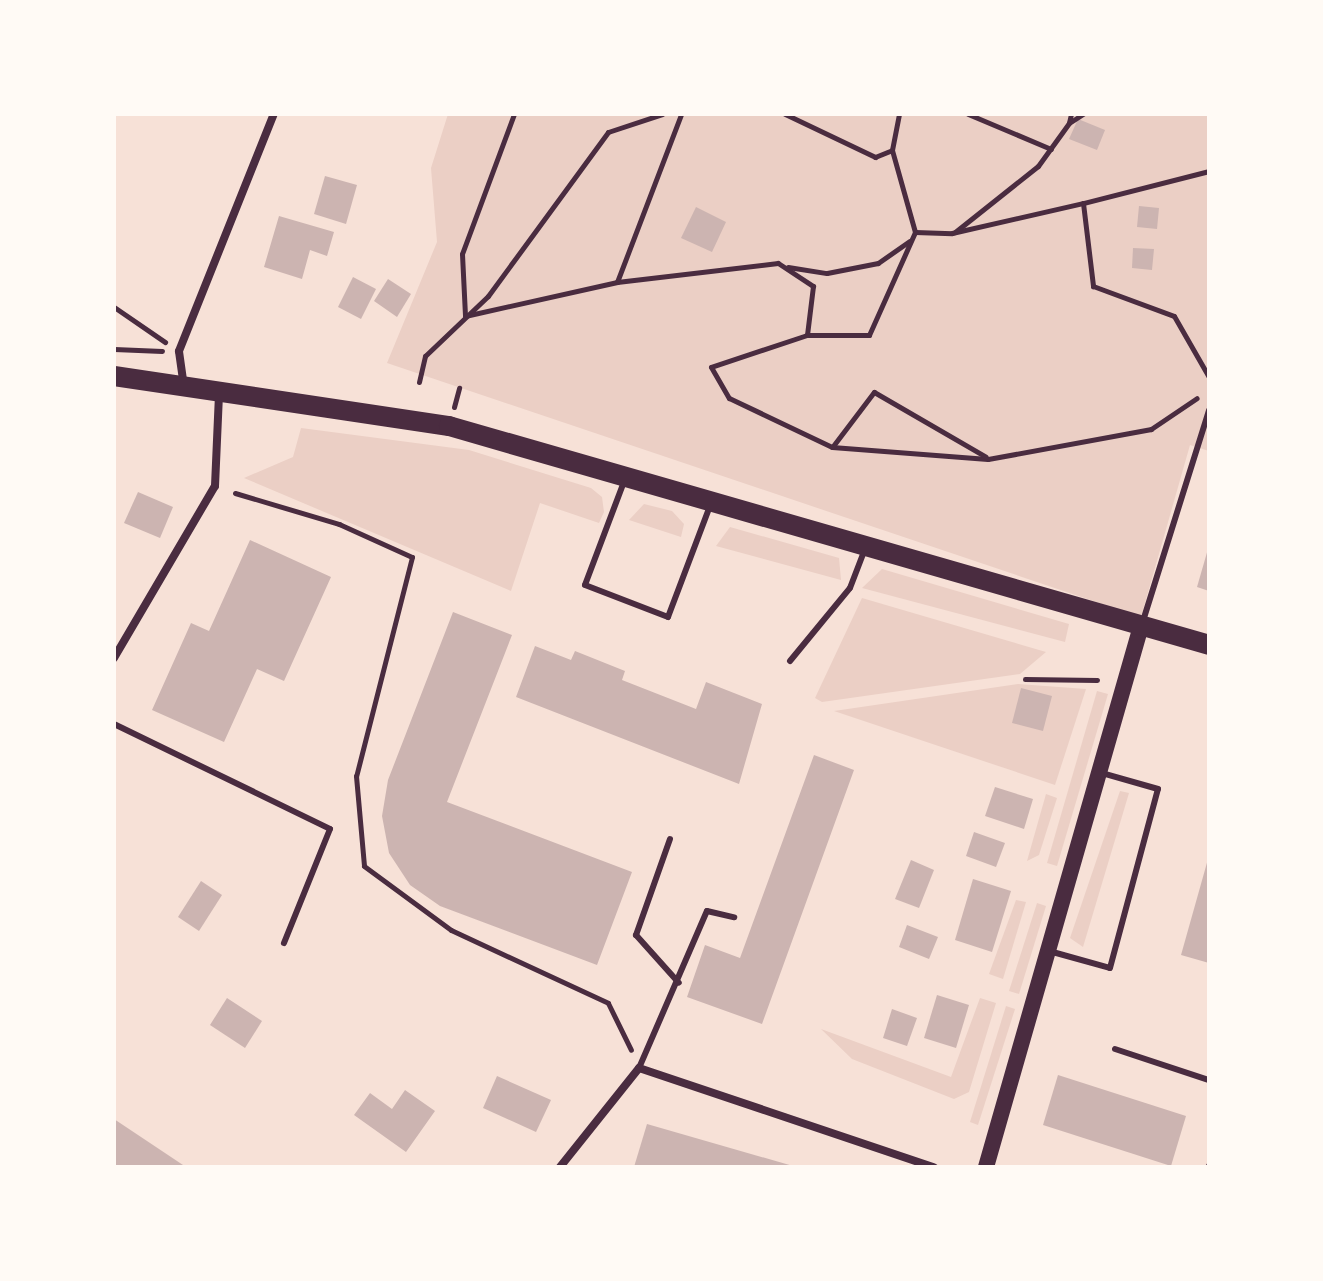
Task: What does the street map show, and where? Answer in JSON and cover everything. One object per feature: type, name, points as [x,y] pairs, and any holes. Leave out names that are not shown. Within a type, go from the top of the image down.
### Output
[{"type":"main road","points":[[114,376],[449,426],[627,474],[711,502],[1209,645]]},
{"type":"main road","points":[[986,1167],[1102,773],[1141,626]]},
{"type":"street","points":[[185,389],[179,351],[274,114]]},
{"type":"street","points":[[114,658],[215,486],[219,392]]},
{"type":"street","points":[[560,1167],[639,1068],[934,1167]]},
{"type":"lane","points":[[1141,626],[1209,410]]},
{"type":"lane","points":[[627,474],[585,585],[668,617],[711,502]]},
{"type":"lane","points":[[790,661],[850,588],[866,545]]},
{"type":"lane","points":[[114,724],[330,829],[284,943]]},
{"type":"lane","points":[[1049,951],[1110,968],[1158,789],[1102,773]]},
{"type":"lane","points":[[670,839],[636,935],[679,983]]},
{"type":"lane","points":[[639,1068],[679,983],[707,911],[734,917]]},
{"type":"lane","points":[[1115,1049],[1209,1080]]},
{"type":"path","points":[[465,316],[462,254],[514,114]]},
{"type":"path","points":[[419,382],[425,356],[465,316],[608,132],[662,114]]},
{"type":"path","points":[[617,282],[681,114]]},
{"type":"path","points":[[785,114],[875,157],[892,150]]},
{"type":"path","points":[[899,114],[892,150],[914,235],[869,335],[807,335],[711,367],[729,398],[832,447],[988,459],[1151,429],[1209,392]]},
{"type":"path","points":[[968,114],[1051,149]]},
{"type":"path","points":[[952,233],[1051,149],[1069,123],[1071,114]]},
{"type":"path","points":[[1069,123],[1083,114]]},
{"type":"path","points":[[465,316],[617,282],[783,267],[827,273],[878,263],[914,235],[952,233],[1209,171]]},
{"type":"path","points":[[1083,203],[1093,286],[1174,316],[1209,377]]},
{"type":"path","points":[[783,267],[813,286],[807,335]]},
{"type":"path","points":[[114,307],[179,351]]},
{"type":"path","points":[[114,349],[179,351]]},
{"type":"path","points":[[832,447],[874,392],[988,459]]},
{"type":"path","points":[[235,493],[339,524],[412,557],[356,776],[364,866],[451,930],[608,1003],[639,1068]]},
{"type":"path","points":[[1025,679],[1097,680]]},
{"type":"shaded area","points":[[448,114],[1209,114],[1209,451],[1190,445],[1141,617],[387,363],[437,242],[431,168]]},
{"type":"shaded area","points":[[301,428],[469,450],[591,488],[602,497],[604,512],[599,523],[540,503],[511,591],[244,478],[293,457]]},
{"type":"shaded area","points":[[644,504],[672,511],[684,524],[681,537],[629,520]]},
{"type":"shaded area","points":[[730,527],[839,558],[841,580],[716,546]]},
{"type":"shaded area","points":[[882,569],[1069,624],[1065,642],[862,588]]},
{"type":"shaded area","points":[[862,598],[1046,652],[1020,674],[822,702],[815,698]]},
{"type":"shaded area","points":[[1018,684],[1086,689],[1055,785],[834,711]]},
{"type":"shaded area","points":[[1097,691],[1108,694],[1057,866],[1047,863]]},
{"type":"shaded area","points":[[1120,791],[1129,793],[1083,947],[1070,938]]},
{"type":"shaded area","points":[[1046,794],[1057,798],[1039,855],[1027,861]]},
{"type":"shaded area","points":[[1016,900],[1026,902],[1003,979],[989,974]]},
{"type":"shaded area","points":[[1037,903],[1046,906],[1019,994],[1009,991]]},
{"type":"shaded area","points":[[980,998],[996,1003],[969,1092],[954,1099],[852,1059],[821,1029],[951,1077]]},
{"type":"shaded area","points":[[1006,1006],[1015,1009],[978,1125],[970,1122]]},
{"type":"building","points":[[1078,119],[1105,130],[1097,150],[1069,139]]},
{"type":"building","points":[[325,176],[357,185],[346,224],[314,214]]},
{"type":"building","points":[[1139,206],[1159,208],[1157,229],[1137,227]]},
{"type":"building","points":[[696,207],[726,222],[712,252],[681,238]]},
{"type":"building","points":[[279,216],[334,232],[327,256],[310,250],[302,279],[264,267]]},
{"type":"building","points":[[1133,248],[1154,249],[1152,270],[1132,268]]},
{"type":"building","points":[[353,277],[376,289],[361,319],[338,307]]},
{"type":"building","points":[[388,279],[411,294],[397,317],[374,301]]},
{"type":"building","points":[[138,492],[173,507],[160,538],[124,523]]},
{"type":"building","points":[[250,540],[331,577],[284,681],[257,669],[224,742],[152,710],[191,623],[209,631]]},
{"type":"building","points":[[1209,549],[1209,591],[1197,587]]},
{"type":"building","points":[[453,612],[512,635],[447,802],[632,872],[597,965],[440,906],[410,885],[389,853],[382,816],[388,780]]},
{"type":"building","points":[[535,646],[571,660],[575,651],[625,671],[622,680],[696,709],[706,682],[762,704],[739,784],[516,697]]},
{"type":"building","points":[[1021,688],[1052,696],[1043,731],[1012,723]]},
{"type":"building","points":[[814,755],[854,770],[762,1024],[687,997],[705,945],[740,958]]},
{"type":"building","points":[[995,787],[1033,799],[1024,829],[985,816]]},
{"type":"building","points":[[974,832],[1005,843],[996,867],[966,856]]},
{"type":"building","points":[[1209,859],[1209,963],[1181,955]]},
{"type":"building","points":[[911,860],[934,870],[919,908],[895,899]]},
{"type":"building","points":[[973,879],[1011,891],[992,952],[955,940]]},
{"type":"building","points":[[201,881],[222,895],[199,931],[178,917]]},
{"type":"building","points":[[907,925],[938,937],[929,959],[899,947]]},
{"type":"building","points":[[937,995],[969,1005],[956,1048],[924,1038]]},
{"type":"building","points":[[227,998],[262,1021],[245,1048],[210,1025]]},
{"type":"building","points":[[892,1009],[917,1018],[907,1046],[883,1038]]},
{"type":"building","points":[[1058,1075],[1186,1116],[1171,1166],[1043,1125]]},
{"type":"building","points":[[497,1076],[551,1100],[536,1132],[483,1108]]},
{"type":"building","points":[[405,1090],[435,1111],[406,1152],[354,1115],[370,1093],[392,1109]]},
{"type":"building","points":[[114,1119],[186,1167],[114,1167]]},
{"type":"building","points":[[647,1124],[793,1166],[793,1167],[634,1167]]}]
